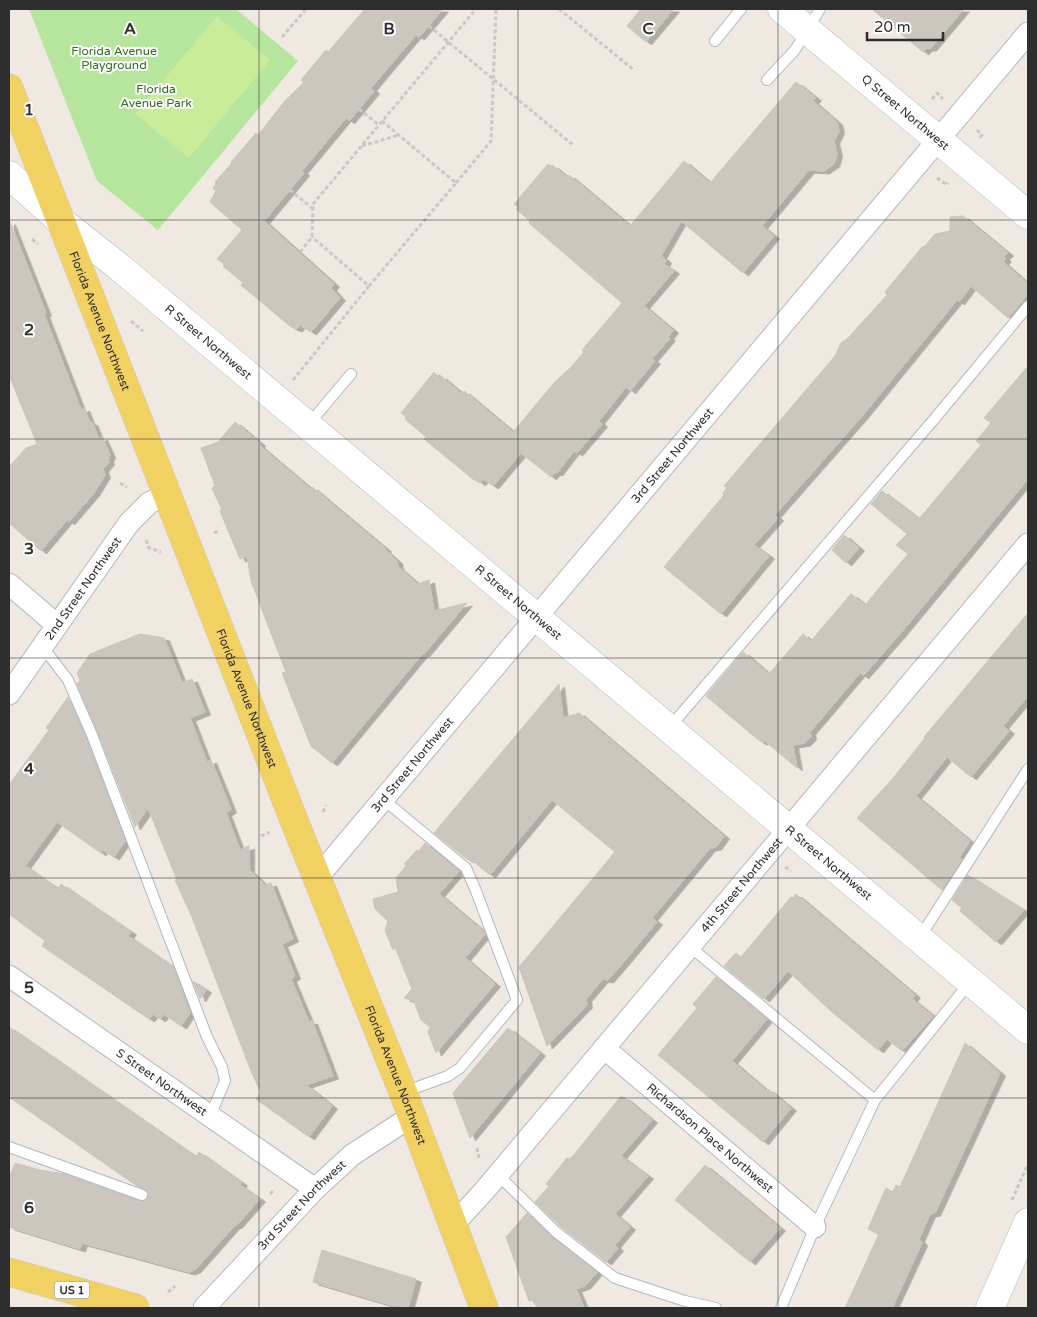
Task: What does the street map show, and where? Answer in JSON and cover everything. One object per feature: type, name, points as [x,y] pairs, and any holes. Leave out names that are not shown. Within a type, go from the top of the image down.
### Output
[{"type":"main road","name":"Florida Avenue Northwest","points":[[9,88],[407,1104],[484,1308]]},
{"type":"main road","name":"US 1","points":[[9,1272],[135,1308]]},
{"type":"street","name":"Q Street Northwest","points":[[782,9],[813,19],[939,140],[1028,215]]},
{"type":"street","name":"3rd Street Northwest","points":[[317,878],[1028,33]]},
{"type":"street","name":"R Street Northwest","points":[[9,175],[62,222],[118,266],[1028,1030]]},
{"type":"street","name":"2nd Street Northwest","points":[[9,694],[129,523],[149,503],[167,494]]},
{"type":"street","name":"4th Street Northwest","points":[[453,1225],[498,1175],[1028,544]]},
{"type":"street","points":[[9,584],[57,625]]},
{"type":"street","name":"S Street Northwest","points":[[9,976],[315,1189]]},
{"type":"street","name":"Richardson Place Northwest","points":[[604,1048],[816,1227]]},
{"type":"street","name":"3rd Street Northwest","points":[[204,1308],[315,1189],[407,1104]]},
{"type":"street","points":[[990,1308],[1028,1222]]},
{"type":"lane","points":[[715,41],[741,9]]},
{"type":"lane","points":[[767,80],[795,50],[813,19]]},
{"type":"lane","points":[[670,728],[936,417],[1028,306]]},
{"type":"lane","points":[[307,425],[351,374]]},
{"type":"lane","points":[[42,646],[68,680],[92,735],[207,1037],[222,1067],[225,1081],[210,1116]]},
{"type":"lane","points":[[919,938],[1028,769]]},
{"type":"lane","points":[[384,800],[466,868],[516,1000],[460,1068],[407,1104]]},
{"type":"lane","points":[[689,946],[875,1100]]},
{"type":"lane","points":[[781,1308],[875,1100],[971,981]]},
{"type":"lane","points":[[9,1147],[142,1195]]},
{"type":"lane","points":[[498,1175],[556,1232],[615,1278],[685,1301],[716,1308]]},
{"type":"path","points":[[282,37],[306,9]]},
{"type":"path","points":[[300,252],[312,237],[314,204],[476,9]]},
{"type":"path","points":[[290,383],[491,141],[496,9]]},
{"type":"path","points":[[559,9],[634,70]]},
{"type":"path","points":[[429,26],[573,145]]},
{"type":"path","points":[[930,102],[937,93],[945,100]]},
{"type":"path","points":[[359,108],[379,125]]},
{"type":"path","points":[[382,121],[456,182]]},
{"type":"path","points":[[977,130],[982,135],[977,141]]},
{"type":"path","points":[[361,147],[399,135]]},
{"type":"path","points":[[290,190],[313,209]]},
{"type":"path","points":[[312,237],[369,286]]},
{"type":"path","points":[[32,239],[38,244]]},
{"type":"path","points":[[131,320],[143,331]]},
{"type":"path","points":[[120,483],[127,487]]},
{"type":"path","points":[[214,533],[220,530]]},
{"type":"path","points":[[145,539],[149,548],[161,552]]},
{"type":"path","points":[[323,812],[326,806]]},
{"type":"path","points":[[261,836],[270,832]]},
{"type":"path","points":[[477,1148],[478,1158]]},
{"type":"path","points":[[270,1194],[274,1190]]},
{"type":"path","points":[[168,1292],[175,1286]]},
{"type":"green space","name":"Florida Avenue Park","points":[[29,9],[236,9],[298,61],[158,230],[97,181]]},
{"type":"green space","points":[[217,16],[270,60],[189,158],[135,114]]},
{"type":"building","points":[[365,9],[443,9],[419,37],[416,35],[398,56],[371,88],[374,91],[349,121],[346,118],[264,221],[334,284],[331,288],[340,298],[311,332],[300,325],[297,329],[291,327],[241,285],[243,283],[217,259],[242,230],[210,202],[216,191],[213,188],[216,184],[215,182],[231,162],[256,133],[258,135],[285,101],[304,82],[301,80],[326,50],[328,52]]},
{"type":"building","points":[[641,9],[674,9],[646,42],[627,26]]},
{"type":"building","points":[[872,9],[964,9],[931,48],[927,48],[923,52]]},
{"type":"building","points":[[796,82],[816,98],[813,101],[837,122],[839,131],[834,141],[837,154],[834,164],[824,171],[809,170],[762,226],[774,236],[743,273],[681,221],[661,256],[666,260],[664,264],[674,271],[644,306],[673,330],[668,337],[670,338],[652,359],[655,361],[630,391],[626,387],[599,421],[602,424],[577,453],[574,451],[557,473],[555,472],[551,477],[521,453],[493,486],[483,479],[480,483],[424,439],[426,437],[405,419],[406,417],[401,413],[434,372],[462,394],[464,391],[513,432],[554,383],[584,352],[582,350],[622,303],[529,223],[530,221],[516,209],[518,208],[514,204],[548,164],[567,177],[569,175],[630,226],[684,161],[710,183]]},
{"type":"building","points":[[963,216],[1008,253],[1004,257],[1006,259],[1003,262],[1028,284],[1028,294],[1008,318],[971,286],[959,302],[957,300],[863,415],[775,515],[778,518],[754,545],[769,556],[721,614],[664,567],[724,495],[723,493],[727,488],[724,486],[835,356],[841,343],[848,338],[887,295],[885,292],[923,246],[935,234],[950,231],[950,217]]},
{"type":"building","points":[[9,222],[46,313],[44,314],[81,410],[84,408],[90,423],[92,422],[99,439],[102,437],[110,455],[109,462],[103,469],[105,475],[94,493],[69,522],[67,520],[41,551],[9,523],[9,467],[26,448],[37,444],[9,375]]},
{"type":"building","points":[[1028,366],[1028,479],[900,634],[863,676],[860,673],[810,732],[811,737],[805,743],[793,745],[797,768],[765,741],[761,742],[706,696],[743,652],[769,674],[803,634],[811,641],[851,594],[865,605],[908,554],[896,545],[907,534],[871,504],[882,491],[919,519],[981,445],[976,441],[991,423],[984,418]]},
{"type":"building","points":[[235,422],[260,443],[259,445],[274,458],[386,549],[397,561],[398,567],[418,584],[429,580],[434,611],[467,603],[332,763],[311,746],[282,673],[286,672],[251,581],[247,556],[240,559],[212,488],[215,486],[201,448],[218,442]]},
{"type":"building","points":[[844,535],[859,548],[846,563],[832,550]]},
{"type":"building","points":[[1028,613],[1028,696],[1003,726],[1009,731],[971,777],[947,757],[916,796],[970,841],[959,858],[962,859],[942,890],[857,818],[894,777],[924,737]]},
{"type":"building","points":[[140,634],[164,638],[182,683],[192,679],[205,712],[190,718],[207,762],[211,760],[231,810],[226,813],[240,850],[249,846],[249,870],[265,885],[271,883],[293,939],[282,944],[295,976],[291,979],[309,1022],[312,1021],[333,1076],[306,1085],[332,1106],[309,1137],[256,1099],[261,1093],[148,808],[135,827],[77,684],[80,680],[77,673],[90,654]]},
{"type":"building","points":[[559,684],[563,718],[579,713],[724,836],[716,847],[710,848],[652,918],[657,922],[622,964],[608,980],[603,979],[586,999],[587,1005],[547,1046],[519,967],[615,852],[552,800],[490,875],[434,833]]},
{"type":"building","points":[[68,697],[86,738],[125,841],[114,857],[102,850],[101,853],[57,822],[25,866],[58,889],[61,884],[131,932],[128,936],[173,967],[190,1013],[181,1026],[164,1014],[160,1019],[153,1014],[149,1019],[42,946],[45,941],[9,914],[9,785],[49,730],[46,728]]},
{"type":"building","points":[[425,843],[459,871],[439,894],[484,932],[485,934],[465,958],[495,984],[436,1053],[428,1032],[430,1027],[421,1020],[414,1001],[404,998],[412,989],[395,947],[393,950],[385,930],[388,921],[375,909],[373,899],[398,892],[396,878],[406,866],[404,864]]},
{"type":"building","points":[[968,875],[1024,910],[996,942],[960,911],[962,908],[952,900]]},
{"type":"building","points":[[796,894],[915,995],[912,999],[933,1016],[902,1051],[887,1039],[878,1050],[832,1012],[788,971],[764,999],[724,966],[736,953],[741,957],[791,897],[793,898]]},
{"type":"building","points":[[716,977],[767,1019],[732,1061],[767,1091],[768,1089],[791,1108],[763,1142],[658,1055],[697,1008],[693,1004]]},
{"type":"building","points":[[193,981],[206,990],[200,999]]},
{"type":"building","points":[[9,1027],[196,1157],[199,1152],[242,1183],[240,1185],[260,1199],[195,1270],[189,1272],[82,1243],[80,1249],[9,1227],[9,1178],[15,1163],[65,1174],[140,1201],[146,1201],[149,1194],[147,1190],[137,1186],[9,1097]]},
{"type":"building","points":[[508,1028],[540,1053],[470,1138],[453,1093]]},
{"type":"building","points":[[965,1043],[1000,1073],[935,1213],[930,1214],[919,1239],[922,1243],[892,1308],[845,1308],[879,1234],[868,1229],[886,1188],[893,1192],[896,1185],[900,1187]]},
{"type":"building","points":[[621,1096],[652,1120],[621,1156],[648,1176],[615,1214],[630,1227],[615,1245],[618,1248],[606,1262],[561,1227],[535,1202],[549,1186],[546,1184],[567,1158],[569,1159],[573,1156]]},
{"type":"building","points":[[705,1165],[780,1228],[750,1262],[675,1200]]},
{"type":"building","points":[[527,1213],[552,1237],[597,1272],[585,1286],[576,1289],[584,1308],[537,1308],[534,1300],[529,1301],[506,1237]]},
{"type":"building","points":[[322,1250],[416,1279],[408,1308],[401,1308],[313,1282]]},
{"type":"park label","name":"Florida Avenue Playground","points":[[114,58]]}]
